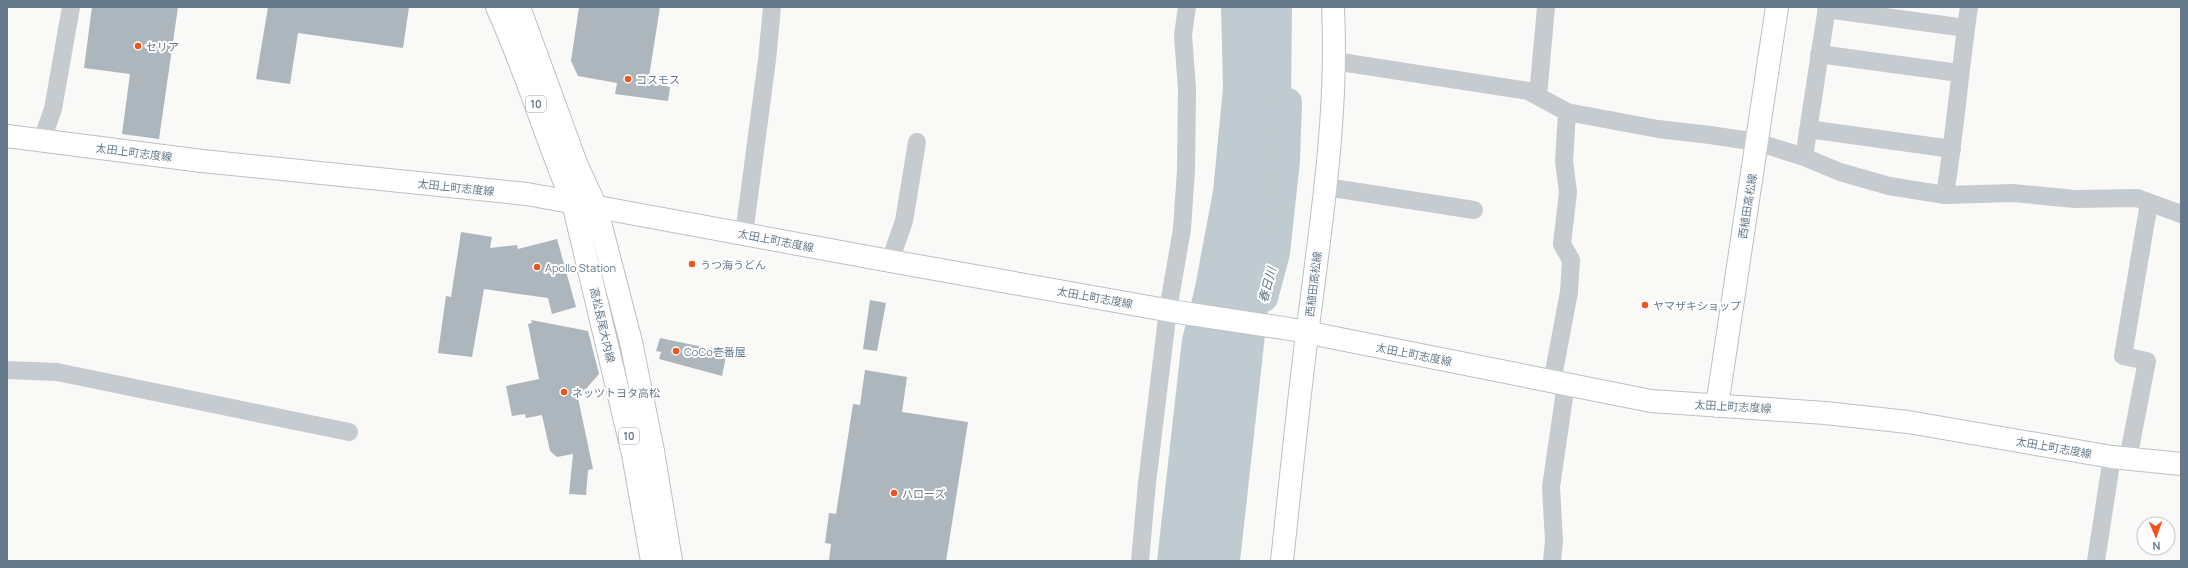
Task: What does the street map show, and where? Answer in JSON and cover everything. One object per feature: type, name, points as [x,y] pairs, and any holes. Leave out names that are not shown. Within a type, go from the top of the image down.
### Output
[{"type":"main road","name":"高松長尾大内線","points":[[497,7],[532,93],[556,164],[573,203],[633,454],[652,561]]},
{"type":"main road","name":"高松長尾大内線","points":[[519,7],[577,166],[596,207],[634,358],[653,451],[671,561]]},
{"type":"main road","name":"西植田高松線","points":[[1282,561],[1299,331],[1326,187],[1334,86],[1333,7]]},
{"type":"main road","name":"西植田高松線","points":[[1717,406],[1777,7]]},
{"type":"main road","name":"太田上町志度線","points":[[7,136],[202,161],[527,194],[890,261],[1172,311],[1299,331],[1651,401],[1824,413],[1908,422],[2120,458],[2181,464]]},
{"type":"street","points":[[42,140],[53,109],[71,7]]},
{"type":"street","points":[[744,234],[767,60],[772,7]]},
{"type":"street","points":[[1140,561],[1147,483],[1172,311],[1182,229],[1186,170],[1187,89],[1183,35],[1187,7]]},
{"type":"street","points":[[1538,96],[1546,7]]},
{"type":"street","points":[[1945,195],[1952,149],[1959,73],[1969,7]]},
{"type":"street","points":[[1804,157],[1826,8],[1966,28]]},
{"type":"street","points":[[1819,54],[1959,73]]},
{"type":"street","points":[[1334,61],[1528,91],[1567,112],[1658,129],[1757,142],[1804,157],[1840,172],[1889,186],[1945,195],[2013,193],[2076,199],[2137,198],[2181,214]]},
{"type":"street","points":[[1552,561],[1554,541],[1551,487],[1571,260],[1562,244],[1568,192],[1564,160],[1567,112]]},
{"type":"street","points":[[1808,129],[1952,149]]},
{"type":"street","points":[[890,261],[904,222],[918,142]]},
{"type":"street","points":[[1326,187],[1474,210]]},
{"type":"street","points":[[2096,561],[2120,458],[2147,361],[2123,356],[2149,203]]},
{"type":"street","points":[[7,370],[57,372],[349,432]]},
{"type":"water","points":[[1221,7],[1292,7],[1291,101],[1240,561],[1157,561],[1182,339],[1195,287],[1213,191],[1223,88]]},
{"type":"building","points":[[92,7],[178,7],[159,139],[122,134],[130,74],[84,68]]},
{"type":"building","points":[[268,7],[409,7],[403,48],[298,33],[290,84],[256,79]]},
{"type":"building","points":[[579,7],[660,7],[648,83],[670,87],[668,101],[615,94],[617,83],[578,76],[571,61]]},
{"type":"building","points":[[461,232],[492,237],[490,248],[517,245],[518,249],[557,239],[576,307],[552,314],[548,298],[484,289],[472,357],[438,353],[446,296],[451,297]]},
{"type":"building","points":[[870,300],[886,303],[877,351],[863,349]]},
{"type":"building","points":[[531,320],[588,331],[599,374],[578,398],[593,469],[588,470],[586,495],[569,494],[573,454],[557,457],[550,451],[542,415],[526,418],[525,414],[512,416],[506,386],[539,379],[528,324],[532,323]]},
{"type":"building","points":[[660,338],[727,352],[722,376],[659,359],[661,352],[656,351]]},
{"type":"building","points":[[865,370],[907,377],[902,412],[968,422],[946,561],[829,561],[831,544],[825,543],[829,513],[836,514],[853,404],[860,405]]},
{"type":"waterway","name":"春日川","points":[[1264,298],[1276,253],[1286,160],[1288,102]]},
{"type":"place","name":"セリア","points":[[138,46]]},
{"type":"place","name":"コスモス","points":[[628,79]]},
{"type":"place","name":"うつ海うどん","points":[[692,264]]},
{"type":"place","name":"Apollo Station","points":[[537,267]]},
{"type":"place","name":"ヤマザキショップ","points":[[1645,305]]},
{"type":"place","name":"CoCo壱番屋","points":[[676,351]]},
{"type":"place","name":"ネッツトヨタ高松","points":[[564,392]]},
{"type":"place","name":"ハローズ","points":[[894,493]]}]
